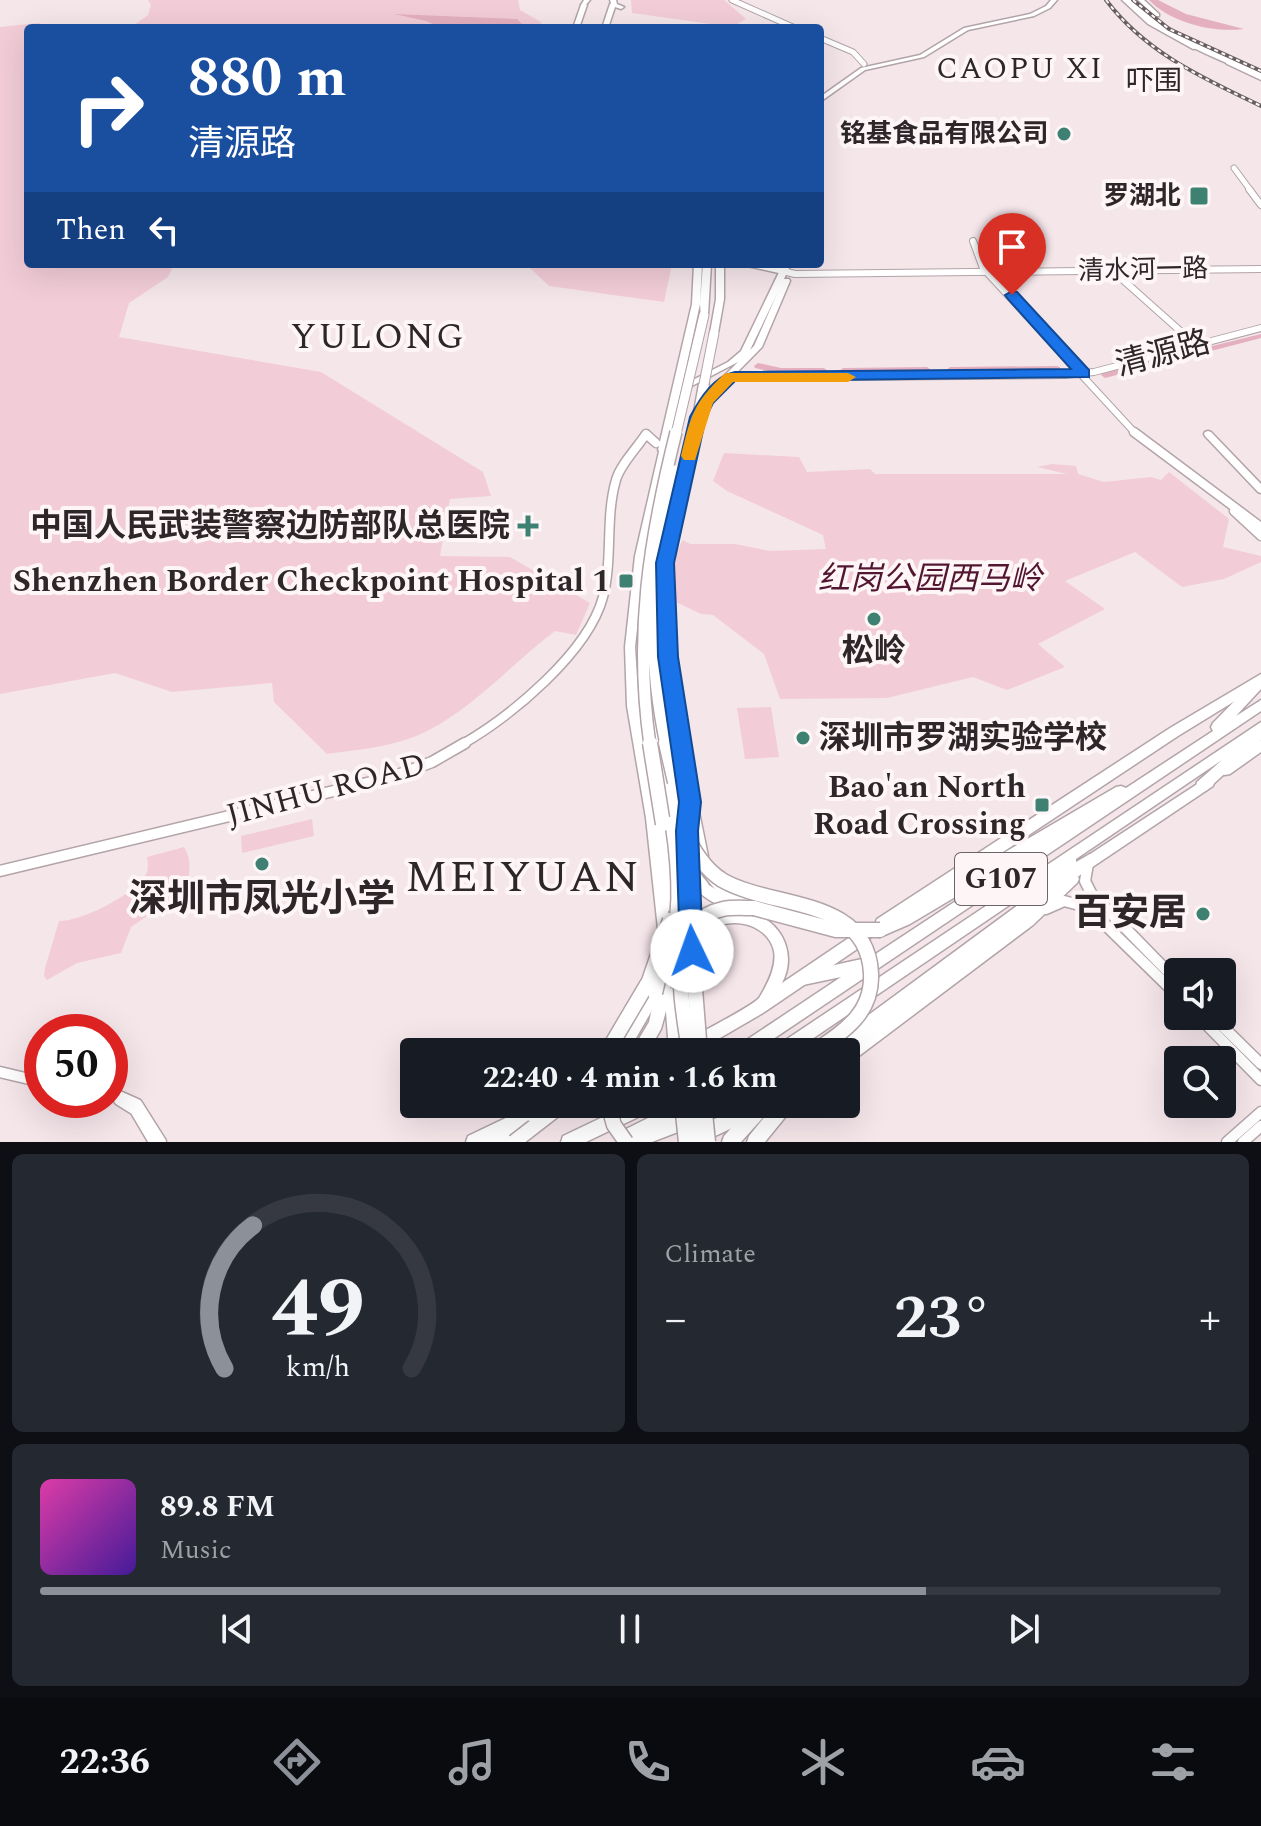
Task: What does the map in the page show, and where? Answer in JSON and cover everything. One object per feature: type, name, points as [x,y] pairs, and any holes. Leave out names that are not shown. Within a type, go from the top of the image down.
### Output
[{"type":"highway","points":[[612,5],[621,7]]},
{"type":"main road","points":[[824,95],[860,68],[918,54],[964,27],[1031,13],[1051,0]]},
{"type":"main road","points":[[1127,0],[1170,31],[1236,59]]},
{"type":"main road","points":[[1127,0],[1139,15],[1163,31],[1260,72]]},
{"type":"main road","points":[[1141,0],[1169,23],[1260,72]]},
{"type":"main road","points":[[577,24],[585,3]]},
{"type":"main road","points":[[675,1038],[663,994],[667,951],[652,818],[633,706],[630,647],[634,598],[662,445],[696,304],[698,268]]},
{"type":"main road","points":[[675,782],[655,674],[652,604],[657,559],[707,315],[709,268]]},
{"type":"main road","points":[[649,1038],[653,1032],[680,920],[675,782],[660,648],[661,591],[714,333],[720,299],[720,268]]},
{"type":"main road","points":[[662,445],[681,391],[696,378],[735,362],[745,352],[788,268]]},
{"type":"main road","points":[[698,417],[708,397],[761,342],[788,268]]},
{"type":"main road","points":[[630,1038],[663,994],[670,920],[669,860],[642,688],[643,606],[657,520],[707,315]]},
{"type":"main road","points":[[1208,434],[1261,490]]},
{"type":"main road","points":[[665,563],[668,657],[674,705],[690,802],[707,870],[779,941],[783,966],[778,980],[758,1008]]},
{"type":"main road","points":[[1209,739],[1261,680]]},
{"type":"main road","points":[[704,1038],[758,1008],[1174,732],[1261,680]]},
{"type":"main road","points":[[633,706],[654,712],[674,705]]},
{"type":"main road","name":"G107","points":[[762,1038],[1261,705]]},
{"type":"main road","points":[[654,712],[677,825],[687,863],[696,880],[718,898],[752,912],[862,927],[882,926]]},
{"type":"main road","points":[[1202,786],[1261,730]]},
{"type":"main road","name":"G107","points":[[800,1038],[1077,849],[1261,730]]},
{"type":"main road","points":[[860,1046],[1090,860],[1261,745]]},
{"type":"main road","points":[[688,1038],[680,968],[685,936],[697,920],[714,910],[732,907],[836,930],[882,926],[905,919],[1105,798],[1147,779]]},
{"type":"main road","points":[[690,802],[687,831],[699,1038]]},
{"type":"main road","points":[[961,884],[1046,817]]},
{"type":"main road","points":[[677,825],[696,855],[720,878],[746,890],[831,913],[850,925],[864,942],[872,976],[871,996],[867,1007],[850,1027],[834,1038]]},
{"type":"main road","points":[[849,1038],[1022,916],[1077,849]]},
{"type":"main road","points":[[692,951],[696,936],[708,923],[725,916],[752,912]]},
{"type":"main road","points":[[615,1038],[644,990],[670,920]]},
{"type":"main road","points":[[803,978],[879,962]]},
{"type":"main road","points":[[474,1142],[523,1118]]},
{"type":"main road","points":[[492,1142],[544,1118]]},
{"type":"main road","points":[[514,1142],[545,1118]]},
{"type":"main road","points":[[612,1118],[626,1142]]},
{"type":"main road","points":[[569,1142],[618,1118]]},
{"type":"main road","points":[[619,1142],[666,1118]]},
{"type":"main road","points":[[683,1118],[684,1142],[735,1118]]},
{"type":"main road","points":[[632,1142],[693,1118]]},
{"type":"main road","points":[[695,1118],[698,1142]]},
{"type":"main road","points":[[705,1118],[708,1142]]},
{"type":"main road","points":[[730,1142],[751,1118]]},
{"type":"main road","points":[[755,1142],[774,1118]]},
{"type":"street","points":[[732,0],[785,24]]},
{"type":"street","points":[[824,40],[853,52],[864,64]]},
{"type":"street","points":[[1234,168],[1261,205]]},
{"type":"street","name":"清水河一路","points":[[788,268],[1261,268]]},
{"type":"street","name":"清水河一路","points":[[988,270],[1261,268]]},
{"type":"street","points":[[988,270],[1141,440],[1229,506],[1261,536]]},
{"type":"street","points":[[1112,270],[1195,345]]},
{"type":"street","points":[[1126,283],[1125,273],[1137,270]]},
{"type":"street","name":"清源路","points":[[729,378],[1080,373],[1261,328]]},
{"type":"street","name":"清源路","points":[[740,367],[742,372],[755,377],[1080,373]]},
{"type":"street","points":[[1080,373],[1144,437],[1261,524]]},
{"type":"street","name":"JINHU ROAD","points":[[0,871],[392,777],[432,762],[477,736],[552,675],[592,629],[604,595],[616,479],[646,434],[662,445]]},
{"type":"street","points":[[636,446],[662,445]]},
{"type":"street","points":[[1177,466],[1250,514]]},
{"type":"street","points":[[1090,860],[1084,875],[1091,893],[1164,968]]},
{"type":"street","points":[[1022,916],[1064,901],[1087,907],[1164,982]]},
{"type":"street","points":[[1212,1030],[1261,1080]]},
{"type":"street","points":[[1226,1030],[1261,1064]]},
{"type":"street","points":[[0,1069],[24,1075]]},
{"type":"street","points":[[128,1101],[137,1104],[161,1142]]},
{"type":"street","points":[[128,1104],[135,1110],[154,1142]]},
{"type":"street","points":[[1227,1142],[1261,1112]]},
{"type":"street","points":[[1243,1142],[1261,1126]]},
{"type":"green space","points":[[148,0],[518,0],[520,10],[541,24],[136,24],[148,15],[151,5]]},
{"type":"green space","points":[[631,0],[724,0],[746,19],[737,24],[711,24],[632,13]]},
{"type":"green space","points":[[24,24],[24,268],[172,268],[168,277],[129,303],[119,337],[321,372],[483,472],[491,496],[450,499],[440,556],[510,557],[590,603],[576,635],[555,631],[478,697],[417,736],[392,744],[327,754],[274,702],[272,683],[172,692],[115,673],[0,694],[0,27]]},
{"type":"green space","points":[[530,268],[671,269],[664,302],[549,286]]},
{"type":"green space","name":"红岗公园西马岭","points":[[724,453],[799,457],[807,472],[870,469],[875,474],[1067,474],[1037,467],[1052,464],[1076,466],[1078,474],[1104,482],[1151,477],[1161,480],[1169,472],[1229,519],[1223,547],[1261,556],[1261,562],[1224,579],[1182,587],[1135,552],[1065,581],[1105,609],[1038,644],[1065,667],[1007,690],[973,677],[887,698],[780,699],[764,654],[713,615],[701,614],[676,602],[675,562],[683,540],[690,544],[735,544],[770,551],[826,549],[823,535],[727,491],[713,481]]},
{"type":"green space","points":[[771,707],[779,757],[745,759],[737,708]]},
{"type":"green space","points":[[312,819],[314,836],[242,853],[241,836]]},
{"type":"green space","points":[[184,847],[190,867],[186,889],[131,927],[121,953],[77,963],[47,980],[45,968],[59,921],[80,917],[118,899],[145,876],[147,857]]},
{"type":"shaded area","points":[[1149,0],[1158,0],[1186,14],[1244,29],[1193,25],[1169,15]]},
{"type":"shaded area","points":[[394,14],[517,19],[522,24],[433,24]]},
{"type":"waterway","points":[[1211,349],[1261,336]]},
{"type":"waterway","points":[[1105,375],[1192,353]]},
{"type":"waterway","points":[[758,366],[781,371],[824,371]]},
{"type":"waterway","points":[[950,370],[1057,369]]},
{"type":"waterway","points":[[843,371],[927,370]]},
{"type":"railway","points":[[1106,0],[1122,19],[1157,49],[1197,74],[1261,106]]},
{"type":"railway","points":[[1133,0],[1169,29],[1261,71]]},
{"type":"slow traffic","points":[[689,456],[698,417],[706,401],[729,378],[848,377]]},
{"type":"place","name":"铭基食品有限公司","points":[[1064,134]]},
{"type":"place","name":"罗湖北","points":[[1199,196]]},
{"type":"place","name":"中国人民武装警察边防部队总医院","points":[[528,526]]},
{"type":"place","name":"Shenzhen Border Checkpoint Hospital 1","points":[[626,581]]},
{"type":"place","name":"松岭","points":[[874,619]]},
{"type":"place","name":"深圳市罗湖实验学校","points":[[803,738]]},
{"type":"place","name":"Bao'an North Road Crossing","points":[[1042,805]]},
{"type":"place","name":"深圳市凤光小学","points":[[262,864]]},
{"type":"place","name":"百安居","points":[[1203,914]]},
{"type":"district","name":"CAOPU XI","points":[[1020,69]]},
{"type":"district","name":"吓围","points":[[1154,81]]},
{"type":"district","name":"YULONG","points":[[378,337]]},
{"type":"district","name":"MEIYUAN","points":[[523,877]]},
{"type":"route","points":[[692,951],[687,880],[690,802],[668,657],[665,563],[698,417],[711,394],[735,376],[1083,373],[1012,295]]}]
